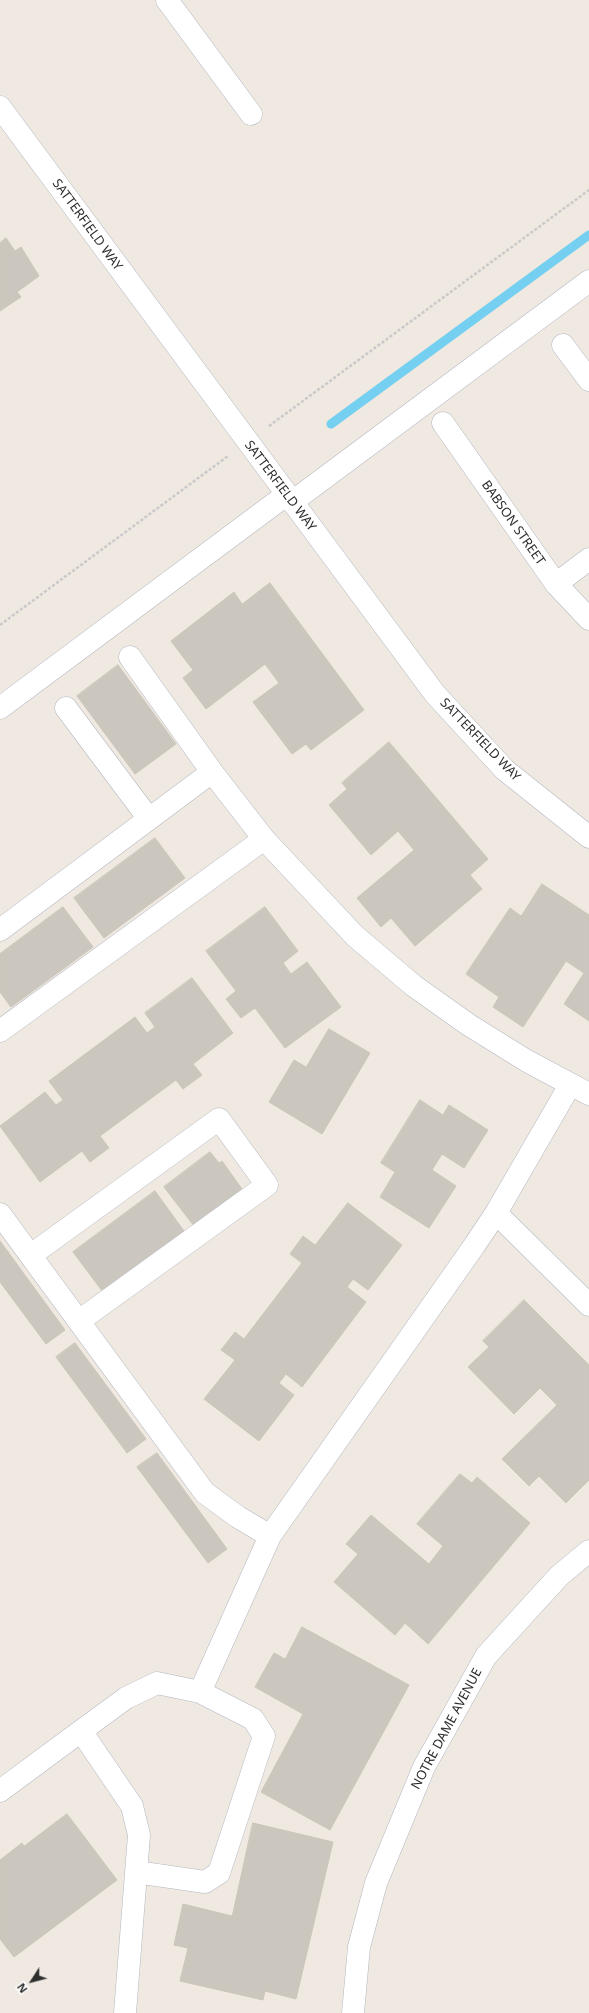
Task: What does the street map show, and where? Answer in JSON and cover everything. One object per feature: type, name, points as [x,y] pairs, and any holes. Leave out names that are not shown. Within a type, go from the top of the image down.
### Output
[{"type":"street","points":[[167,0],[251,114]]},
{"type":"street","name":"SATTERFIELD WAY","points":[[0,107],[435,694],[505,770],[589,837]]},
{"type":"street","points":[[0,708],[589,280]]},
{"type":"street","points":[[563,345],[589,380]]},
{"type":"street","name":"BABSON STREET","points":[[443,423],[556,584],[589,619]]},
{"type":"street","points":[[556,584],[589,559]]},
{"type":"street","points":[[130,657],[212,772],[264,839],[355,936],[414,986],[475,1029],[527,1061],[589,1094]]},
{"type":"street","points":[[66,708],[149,819]]},
{"type":"street","points":[[0,930],[212,772]]},
{"type":"street","points":[[0,1031],[264,839]]},
{"type":"street","points":[[200,1692],[270,1536],[496,1213],[570,1085]]},
{"type":"street","points":[[31,1255],[219,1119],[267,1185],[79,1321]]},
{"type":"street","points":[[496,1213],[589,1305]]},
{"type":"street","points":[[0,1214],[205,1493],[238,1517],[270,1536]]},
{"type":"street","name":"NOTRE DAME AVENUE","points":[[354,2013],[359,1947],[376,1883],[424,1767],[486,1656],[559,1576],[589,1551]]},
{"type":"street","points":[[0,1791],[126,1698],[157,1683],[200,1692],[253,1719],[264,1736],[219,1873],[205,1882],[136,1872]]},
{"type":"street","points":[[81,1731],[132,1806],[139,1835],[125,2013]]},
{"type":"path","points":[[277,420],[589,190]]},
{"type":"path","points":[[0,625],[216,464]]},
{"type":"building","points":[[6,238],[15,251],[21,247],[39,276],[17,292],[21,297],[0,311],[0,243]]},
{"type":"building","points":[[270,583],[364,710],[311,750],[306,744],[292,754],[253,702],[279,683],[265,664],[206,709],[183,678],[193,670],[171,641],[234,592],[242,604]]},
{"type":"building","points":[[118,665],[176,744],[135,774],[77,696]]},
{"type":"building","points":[[389,742],[488,859],[470,875],[482,889],[415,946],[391,918],[381,927],[357,898],[414,850],[398,831],[371,855],[329,805],[347,789],[342,783]]},
{"type":"building","points":[[155,838],[185,878],[104,938],[74,898]]},
{"type":"building","points":[[542,884],[589,915],[589,1021],[564,1004],[584,973],[566,961],[523,1027],[493,1007],[499,997],[466,974],[510,908],[521,916]]},
{"type":"building","points":[[63,907],[93,947],[11,1007],[0,992],[0,954]]},
{"type":"building","points":[[265,907],[298,951],[283,963],[291,974],[307,962],[341,1007],[285,1048],[255,1008],[241,1018],[226,999],[236,991],[206,951]]},
{"type":"building","points":[[192,978],[233,1033],[193,1064],[202,1075],[183,1089],[176,1080],[100,1136],[109,1148],[90,1162],[82,1151],[40,1182],[0,1126],[45,1092],[56,1105],[63,1100],[49,1081],[135,1017],[147,1033],[155,1027],[145,1013]]},
{"type":"building","points":[[329,1029],[370,1053],[322,1134],[269,1102],[294,1060],[306,1067]]},
{"type":"building","points":[[420,1100],[443,1115],[449,1105],[488,1130],[464,1168],[442,1154],[432,1170],[456,1186],[429,1228],[380,1197],[395,1172],[381,1163]]},
{"type":"building","points":[[210,1152],[219,1163],[222,1161],[242,1189],[194,1226],[164,1187]]},
{"type":"building","points":[[155,1191],[184,1231],[103,1292],[73,1252]]},
{"type":"building","points":[[348,1203],[402,1245],[368,1290],[353,1279],[347,1287],[366,1302],[302,1387],[286,1374],[279,1383],[294,1395],[259,1441],[204,1399],[235,1360],[221,1350],[235,1332],[244,1339],[302,1263],[290,1254],[303,1236],[315,1245]]},
{"type":"building","points":[[0,1241],[65,1330],[46,1344],[0,1282]]},
{"type":"building","points":[[524,1300],[589,1365],[589,1480],[566,1503],[539,1476],[529,1486],[502,1459],[557,1405],[540,1388],[514,1414],[468,1367],[489,1347],[483,1341]]},
{"type":"building","points":[[75,1343],[146,1439],[127,1453],[56,1357]]},
{"type":"building","points":[[157,1453],[227,1549],[208,1563],[137,1467]]},
{"type":"building","points":[[460,1474],[472,1483],[477,1477],[530,1523],[428,1644],[405,1623],[395,1635],[334,1582],[358,1554],[346,1544],[371,1515],[429,1564],[443,1546],[417,1524]]},
{"type":"building","points":[[302,1627],[409,1685],[330,1830],[261,1792],[303,1714],[255,1687],[274,1653],[285,1659]]},
{"type":"building","points":[[67,1814],[117,1880],[14,1957],[0,1939],[0,1860],[22,1843],[24,1846]]},
{"type":"building","points":[[253,1823],[333,1842],[296,1999],[265,1991],[263,2000],[180,1981],[188,1948],[174,1945],[183,1904],[232,1916]]},
{"type":"waterway","points":[[331,424],[589,235]]}]
